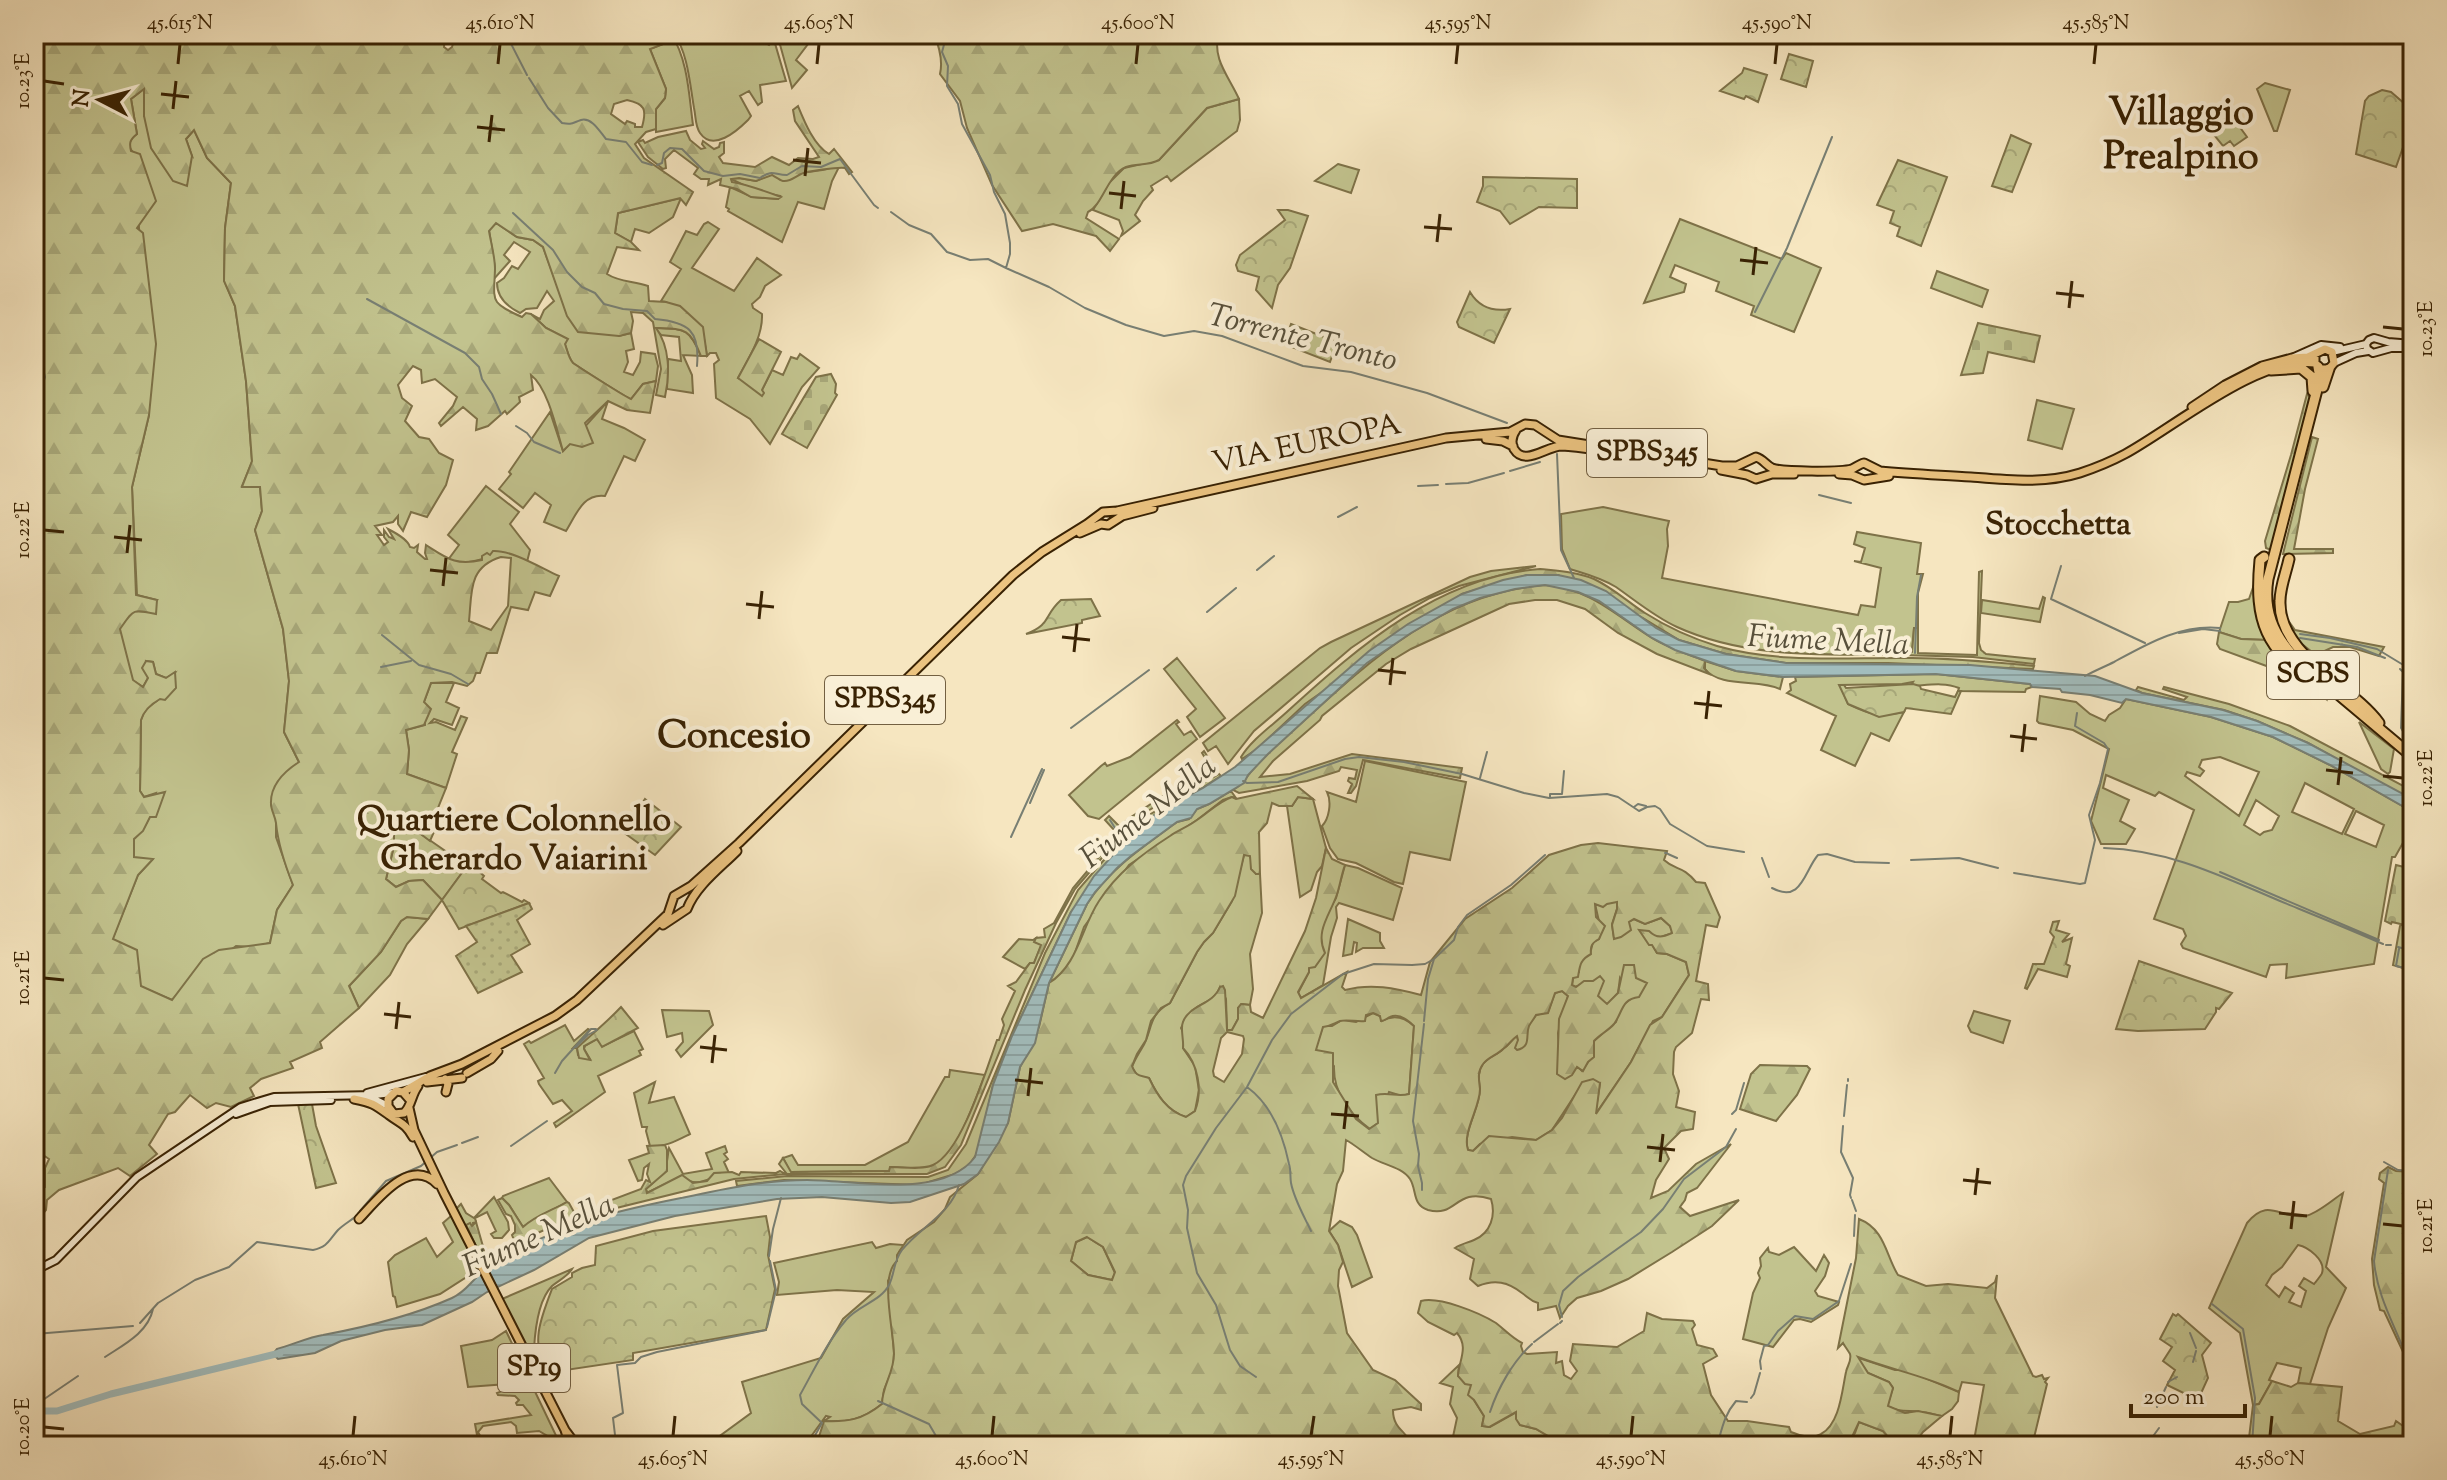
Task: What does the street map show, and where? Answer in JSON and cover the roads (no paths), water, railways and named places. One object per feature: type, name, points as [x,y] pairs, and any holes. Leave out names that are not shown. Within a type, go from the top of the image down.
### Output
[{"type":"highway","name":"SCBS","points":[[2277,551],[2320,378],[2316,365]]},
{"type":"highway","name":"SCBS","points":[[2332,366],[2277,551],[2271,561],[2266,603],[2278,638],[2304,667],[2413,757]]},
{"type":"highway","name":"SCBS","points":[[2271,370],[2297,367],[2312,377],[2314,390],[2305,434]]},
{"type":"highway","points":[[2289,559],[2280,604],[2286,631],[2295,645],[2371,712],[2379,723]]},
{"type":"highway","name":"SCBS","points":[[2271,561],[2272,603],[2276,623],[2283,636],[2319,674],[2413,751]]},
{"type":"main road","points":[[2407,34],[2413,39]]},
{"type":"main road","points":[[1996,480],[2047,480],[2080,473],[2124,455],[2185,415],[2271,370],[2296,362],[2332,366],[2366,347],[2371,338],[2413,346]]},
{"type":"main road","points":[[2380,340],[2380,350]]},
{"type":"main road","points":[[2292,358],[2321,345],[2366,347],[2373,353],[2413,346]]},
{"type":"main road","points":[[2185,415],[2241,376],[2262,366],[2315,354],[2321,349],[2332,352],[2366,347]]},
{"type":"main road","points":[[2332,352],[2332,366]]},
{"type":"main road","points":[[2315,354],[2316,365]]},
{"type":"main road","name":"VIA EUROPA","points":[[1111,516],[1446,438],[1504,434],[1530,424],[1564,441],[1722,466],[1737,466],[1754,457],[1772,468],[1842,470],[1864,463],[1880,471],[1996,480]]},
{"type":"main road","points":[[1513,446],[1512,438],[1516,430]]},
{"type":"main road","name":"SPBS345","points":[[1541,451],[1545,442],[1543,433]]},
{"type":"main road","name":"VIA EUROPA","points":[[353,1097],[376,1100],[388,1106],[391,1112],[404,1113],[414,1091],[428,1079],[459,1071],[542,1029],[575,1007],[657,930],[684,911],[689,906],[689,900],[1017,576],[1100,520],[1103,512],[1122,516],[1442,444],[1493,439],[1513,446],[1525,457],[1555,447],[1573,447],[1649,457],[1756,479],[1772,474],[1845,474],[1864,480],[1880,476],[1996,480]]},
{"type":"main road","points":[[1763,477],[1767,470],[1764,461]]},
{"type":"main road","name":"SPBS345","points":[[1746,463],[1747,475]]},
{"type":"main road","points":[[1858,465],[1855,470],[1859,478]]},
{"type":"main road","points":[[1869,478],[1872,473],[1870,465]]},
{"type":"main road","name":"VIA EUROPA","points":[[1100,520],[1108,525],[1111,516]]},
{"type":"main road","name":"VIA EUROPA","points":[[34,1271],[56,1260],[137,1177],[229,1117],[270,1102],[403,1092],[555,1016],[577,1000],[662,920],[668,914],[674,896],[739,843],[1025,565],[1060,539],[1100,520]]},
{"type":"main road","points":[[680,894],[689,900]]},
{"type":"main road","points":[[672,904],[675,909],[684,911]]},
{"type":"main road","points":[[428,1079],[465,1076],[498,1051]]},
{"type":"main road","name":"SPBS345","points":[[353,1097],[428,1079]]},
{"type":"main road","points":[[445,1079],[448,1084],[446,1092]]},
{"type":"main road","points":[[403,1092],[410,1104]]},
{"type":"main road","points":[[388,1106],[392,1093]]},
{"type":"main road","name":"SP19","points":[[353,1097],[378,1105],[387,1114],[402,1121],[424,1152]]},
{"type":"main road","name":"SP19","points":[[410,1104],[414,1130],[454,1215],[565,1430],[577,1446]]},
{"type":"main road","name":"SP19","points":[[398,1114],[414,1130]]},
{"type":"main road","points":[[359,1219],[389,1186],[416,1175],[430,1178],[445,1196]]},
{"type":"main road","name":"SP19","points":[[565,1430],[570,1446]]},
{"type":"water","points":[[1527,575],[1558,575],[1581,580],[1606,591],[1656,628],[1679,640],[1726,654],[1786,663],[1970,665],[2095,676],[2142,693],[2223,710],[2308,743],[2407,796],[2413,801],[2413,812],[2273,737],[2211,717],[2126,699],[2122,703],[2062,692],[2060,689],[2032,687],[2030,684],[1936,674],[1783,677],[1736,671],[1675,650],[1599,601],[1578,592],[1545,585],[1515,589],[1453,609],[1367,663],[1268,754],[1244,783],[1197,809],[1191,818],[1177,822],[1117,868],[1087,904],[1049,983],[1035,1043],[1020,1067],[1008,1123],[999,1142],[978,1174],[964,1184],[910,1202],[822,1197],[777,1199],[675,1216],[589,1238],[534,1270],[422,1325],[341,1341],[315,1353],[278,1359],[273,1354],[277,1349],[312,1337],[389,1320],[452,1298],[483,1271],[509,1254],[578,1223],[619,1212],[759,1183],[807,1180],[897,1185],[942,1179],[961,1170],[975,1157],[993,1085],[1012,1036],[1071,912],[1094,876],[1139,826],[1235,767],[1369,651],[1408,624],[1462,594]]},
{"type":"waterway","points":[[506,34],[527,75]]},
{"type":"waterway","name":"Torrente Tronto","points":[[942,34],[945,41],[942,52],[948,66],[947,86],[958,104],[962,124],[990,175],[1005,214],[1010,243],[1006,268],[1126,325],[1164,336],[1194,331],[1222,336],[1303,366],[1351,372],[1427,393],[1507,423]]},
{"type":"waterway","points":[[529,78],[548,108],[562,123],[589,121],[606,139],[626,142],[642,162],[652,165]]},
{"type":"waterway","points":[[1755,312],[1787,248],[1832,137]]},
{"type":"waterway","points":[[657,165],[662,163],[664,153],[670,148],[682,149],[704,171],[723,176],[740,174],[760,178],[771,173],[787,175],[802,166],[821,167],[840,159],[878,208]]},
{"type":"waterway","points":[[891,212],[909,225],[931,234],[947,252],[970,260],[988,259],[1006,268]]},
{"type":"waterway","points":[[34,213],[44,245],[39,286],[44,308],[36,340],[45,377],[34,414]]},
{"type":"waterway","points":[[513,213],[553,250],[567,272],[582,287],[595,293],[604,304],[647,311],[655,319],[676,323],[690,330],[696,344],[697,366]]},
{"type":"waterway","points":[[367,299],[465,353],[479,367],[501,414]]},
{"type":"waterway","points":[[516,426],[534,442],[560,453]]},
{"type":"waterway","name":"Torrente Tronto","points":[[1557,454],[1561,550],[1574,578]]},
{"type":"waterway","points":[[1510,471],[1540,462]]},
{"type":"waterway","points":[[1446,484],[1468,483],[1504,473]]},
{"type":"waterway","points":[[1418,486],[1438,485]]},
{"type":"waterway","points":[[1819,495],[1851,503]]},
{"type":"waterway","points":[[1338,517],[1357,507]]},
{"type":"waterway","points":[[1257,570],[1274,556]]},
{"type":"waterway","points":[[2061,566],[2051,599],[2145,643]]},
{"type":"waterway","points":[[1915,653],[1921,575]]},
{"type":"waterway","points":[[1207,612],[1236,588]]},
{"type":"waterway","points":[[2085,676],[2178,632],[2220,628]]},
{"type":"waterway","points":[[2179,633],[2203,629],[2220,631]]},
{"type":"waterway","points":[[2300,634],[2377,649],[2405,666]]},
{"type":"waterway","points":[[382,635],[419,665],[451,674],[468,684]]},
{"type":"waterway","points":[[2300,638],[2357,647],[2385,658]]},
{"type":"waterway","points":[[381,667],[411,661]]},
{"type":"waterway","points":[[2400,669],[2403,672],[2401,728],[2413,738]]},
{"type":"waterway","points":[[1071,728],[1149,670]]},
{"type":"waterway","points":[[2014,873],[2085,883],[2095,840],[2089,815],[2108,749],[2104,743],[2075,726],[2077,713]]},
{"type":"waterway","points":[[1480,778],[1487,752]]},
{"type":"waterway","points":[[1243,781],[1278,782],[1359,757],[1404,762],[1549,798],[1607,794],[1618,797],[1639,811],[1655,806],[1670,824],[1707,846],[1744,852]]},
{"type":"waterway","points":[[1011,837],[1042,769]]},
{"type":"waterway","points":[[1030,803],[1044,770]]},
{"type":"waterway","points":[[1550,797],[1550,794],[1562,794],[1564,771]]},
{"type":"waterway","points":[[1634,807],[1638,804],[1646,806]]},
{"type":"waterway","points":[[1110,820],[1117,840]]},
{"type":"waterway","points":[[2104,848],[2151,854],[2194,866],[2383,944]]},
{"type":"waterway","points":[[1668,854],[1677,858]]},
{"type":"waterway","points":[[1772,888],[1782,892],[1796,889],[1818,855],[1827,854],[1855,862],[1889,863]]},
{"type":"waterway","points":[[1424,1021],[1428,979],[1434,959],[1454,940],[1458,927],[1467,915],[1511,885],[1545,855]]},
{"type":"waterway","points":[[1762,858],[1769,877]]},
{"type":"waterway","points":[[1911,860],[1959,858],[1998,868]]},
{"type":"waterway","points":[[2220,872],[2379,940]]},
{"type":"waterway","points":[[2386,945],[2391,945]]},
{"type":"waterway","points":[[2398,947],[2413,951]]},
{"type":"waterway","points":[[2399,949],[2396,966],[2413,970]]},
{"type":"waterway","points":[[1256,1377],[1240,1366],[1230,1350],[1216,1305],[1197,1273],[1187,1228],[1188,1210],[1183,1185],[1186,1176],[1247,1087],[1272,1040],[1291,1014],[1343,974],[1374,964],[1425,964],[1434,959]]},
{"type":"waterway","points":[[1422,1190],[1413,1121],[1424,1024]]},
{"type":"waterway","points":[[555,1073],[591,1029],[596,1029]]},
{"type":"waterway","points":[[576,1047],[597,1030]]},
{"type":"waterway","points":[[1732,1114],[1744,1083]]},
{"type":"waterway","points":[[1844,1116],[1847,1085]]},
{"type":"waterway","points":[[1247,1087],[1263,1103],[1280,1132],[1294,1195],[1311,1231]]},
{"type":"waterway","points":[[511,1146],[547,1121]]},
{"type":"waterway","points":[[1843,1126],[1841,1152],[1853,1178],[1851,1198]]},
{"type":"waterway","points":[[1562,1317],[1559,1305],[1563,1291],[1641,1232],[1663,1209],[1684,1179],[1726,1147],[1736,1129]]},
{"type":"waterway","points":[[462,1143],[478,1137]]},
{"type":"waterway","points":[[360,1211],[386,1181],[421,1166],[437,1152],[457,1145]]},
{"type":"waterway","points":[[2384,1162],[2398,1170],[2413,1171]]},
{"type":"waterway","points":[[2388,1170],[2374,1261],[2382,1297],[2405,1353]]},
{"type":"waterway","points":[[809,1446],[822,1423],[802,1404],[800,1395],[821,1356],[851,1315],[885,1291],[902,1250],[942,1212],[959,1185]]},
{"type":"waterway","points":[[769,1256],[781,1198]]},
{"type":"waterway","points":[[1852,1200],[1856,1211]]},
{"type":"waterway","points":[[1854,1236],[1855,1215]]},
{"type":"waterway","points":[[140,1323],[158,1303],[195,1280],[229,1267],[257,1242],[318,1249],[355,1217]]},
{"type":"waterway","points":[[767,1327],[776,1290],[770,1261]]},
{"type":"waterway","points":[[1761,1369],[1764,1346],[1795,1316],[1813,1319],[1839,1301],[1851,1264]]},
{"type":"waterway","points":[[2212,1304],[2243,1329],[2255,1398],[2252,1446]]},
{"type":"waterway","points":[[105,1357],[140,1332],[153,1309]]},
{"type":"waterway","points":[[1534,1342],[1558,1324]]},
{"type":"waterway","points":[[35,1334],[133,1326]]},
{"type":"waterway","points":[[611,1446],[615,1435],[613,1418],[623,1413],[617,1365],[635,1363],[641,1357],[657,1352],[766,1330]]},
{"type":"waterway","points":[[2190,1333],[2196,1348]]},
{"type":"waterway","points":[[1490,1412],[1507,1375],[1532,1344]]},
{"type":"waterway","points":[[2193,1362],[2196,1351]]},
{"type":"waterway","name":"Fiume Mella","points":[[34,1411],[57,1411],[111,1394],[280,1353]]},
{"type":"waterway","points":[[2408,1361],[2413,1370]]},
{"type":"waterway","points":[[1751,1398],[1760,1373]]},
{"type":"waterway","points":[[34,1406],[78,1376]]},
{"type":"waterway","points":[[2168,1382],[2177,1377]]},
{"type":"waterway","points":[[2157,1407],[2166,1387]]},
{"type":"waterway","points":[[878,1401],[929,1424],[936,1436],[948,1446]]},
{"type":"waterway","points":[[1717,1446],[1732,1406],[1736,1401],[1747,1402]]},
{"type":"waterway","points":[[2146,1446],[2159,1428]]},
{"type":"waterway","points":[[1092,1446],[1094,1438]]},
{"type":"district","name":"Villaggio Prealpino","points":[[2181,137]]},
{"type":"district","name":"Stocchetta","points":[[2058,526]]},
{"type":"district","name":"Concesio","points":[[734,738]]},
{"type":"district","name":"Quartiere Colonnello Gherardo Vaiarini","points":[[514,840]]}]
